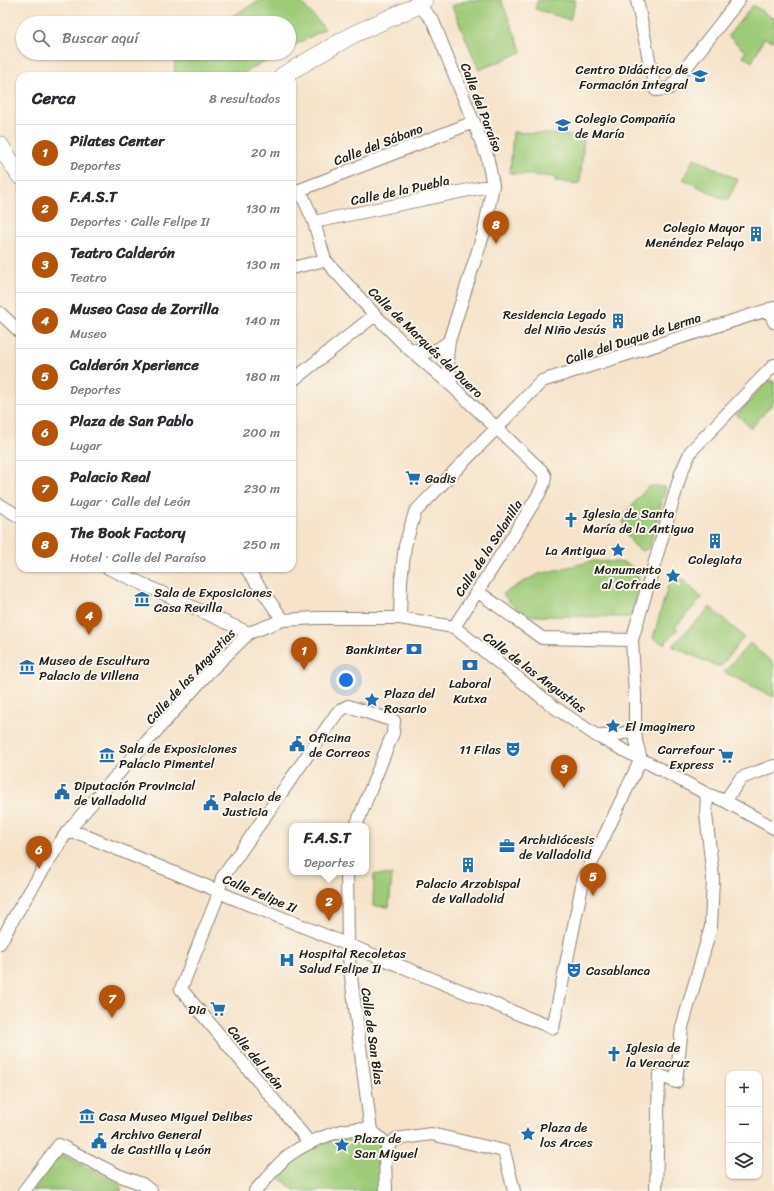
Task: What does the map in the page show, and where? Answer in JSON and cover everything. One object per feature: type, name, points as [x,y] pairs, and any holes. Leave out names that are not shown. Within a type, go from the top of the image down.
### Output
[{"type":"street","points":[[637,0],[656,90],[670,88],[738,0]]},
{"type":"street","points":[[289,72],[354,34],[420,2]]},
{"type":"street","name":"Calle del Paraíso","points":[[420,2],[433,21],[488,156],[492,185],[484,232],[449,341],[446,357],[452,386]]},
{"type":"street","name":"Calle del Sábano","points":[[296,192],[474,122]]},
{"type":"street","points":[[0,144],[16,170]]},
{"type":"street","name":"Calle de la Puebla","points":[[314,222],[492,185]]},
{"type":"street","name":"Calle de Marqués del Duero","points":[[296,192],[314,222],[325,260],[375,315],[408,348],[452,386],[541,470],[544,476],[544,483]]},
{"type":"street","points":[[296,267],[325,260]]},
{"type":"street","points":[[772,308],[774,322]]},
{"type":"street","name":"Calle del Duque de Lerma","points":[[496,427],[542,381],[772,308]]},
{"type":"street","points":[[0,313],[16,328]]},
{"type":"street","points":[[296,378],[375,315]]},
{"type":"street","points":[[408,348],[425,352],[434,351],[449,341]]},
{"type":"street","points":[[641,759],[636,741],[635,729],[632,640],[681,473],[691,451],[774,365]]},
{"type":"street","points":[[400,618],[401,580],[405,546],[415,512],[496,427]]},
{"type":"street","name":"Calle de la Solanilla","points":[[454,627],[510,542],[544,483]]},
{"type":"street","points":[[0,505],[16,515]]},
{"type":"street","points":[[119,572],[249,633]]},
{"type":"street","points":[[249,572],[283,620]]},
{"type":"street","points":[[477,591],[542,638],[632,640]]},
{"type":"street","name":"Calle de las Angustias","points":[[0,943],[16,914],[67,832],[92,803],[208,673],[249,633],[283,620],[317,618],[400,618],[454,627],[554,707],[597,736],[707,794],[725,801],[774,828]]},
{"type":"street","points":[[218,891],[222,878],[337,713],[348,706],[394,721],[393,733],[357,823]]},
{"type":"street","points":[[597,736],[615,736],[635,729]]},
{"type":"street","name":"Calle Felipe II","points":[[67,832],[82,834],[228,896],[553,1028],[583,881],[641,759]]},
{"type":"street","points":[[725,801],[741,778],[774,766]]},
{"type":"street","points":[[656,1191],[659,1075],[676,1082],[682,1027],[711,927],[713,878],[706,814],[707,794]]},
{"type":"street","name":"Calle de San Blas","points":[[347,875],[348,945],[350,969],[372,1131]]},
{"type":"street","name":"Calle del León","points":[[218,891],[216,902],[181,989],[310,1143]]},
{"type":"street","points":[[255,1191],[288,1156],[310,1143],[338,1131],[357,1129],[372,1131],[388,1146]]},
{"type":"street","points":[[382,1189],[385,1157],[388,1146],[396,1139],[431,1134],[504,1151],[514,1191]]},
{"type":"street","points":[[24,1191],[59,1146],[143,1189]]},
{"type":"green space","points":[[261,0],[298,0],[325,29],[296,44],[296,16],[232,16]]},
{"type":"green space","points":[[468,0],[501,0],[522,52],[479,70],[452,6]]},
{"type":"green space","points":[[538,0],[576,0],[570,20],[535,9]]},
{"type":"green space","points":[[753,5],[774,18],[774,41],[764,38],[752,62],[743,56],[746,52],[728,36]]},
{"type":"green space","points":[[267,60],[245,72],[174,72],[175,61]]},
{"type":"green space","points":[[513,132],[584,136],[580,184],[555,181],[555,177],[510,173]]},
{"type":"green space","points":[[694,158],[738,180],[727,201],[683,179]]},
{"type":"green space","points":[[768,381],[774,381],[774,402],[751,428],[737,415]]},
{"type":"green space","points":[[648,487],[666,487],[649,548],[643,551],[635,546],[631,541],[625,530],[623,520],[624,515]]},
{"type":"green space","points":[[593,561],[624,563],[632,567],[637,572],[639,586],[630,617],[534,616],[524,613],[516,608],[503,594],[539,574]]},
{"type":"green space","points":[[682,579],[702,598],[675,627],[678,629],[664,644],[653,638],[668,586]]},
{"type":"green space","points":[[710,607],[744,637],[721,666],[716,666],[672,646]]},
{"type":"green space","points":[[750,643],[774,664],[774,697],[724,672]]},
{"type":"green space","points":[[374,874],[392,875],[389,907],[373,906]]},
{"type":"green space","points":[[357,1131],[381,1142],[381,1191],[295,1191],[276,1174],[300,1151]]},
{"type":"green space","points":[[60,1154],[119,1183],[122,1191],[32,1191]]},
{"type":"place","name":"Centro Didáctico de Formación Integral","points":[[700,76]]},
{"type":"place","name":"Colegio Compañía de María","points":[[563,125]]},
{"type":"place","name":"Colegio Mayor Menéndez Pelayo","points":[[756,234]]},
{"type":"place","name":"The Book Factory","points":[[496,244]]},
{"type":"place","name":"Residencia Legado del Niño Jesús","points":[[618,321]]},
{"type":"place","name":"Gadis","points":[[413,478]]},
{"type":"place","name":"Iglesia de Santa María de la Antigua","points":[[571,520]]},
{"type":"place","name":"Colegiata","points":[[715,541]]},
{"type":"place","name":"La Antigua","points":[[618,550]]},
{"type":"place","name":"Monumento al Cofrade","points":[[673,576]]},
{"type":"place","name":"Sala de Exposiciones Casa Revilla","points":[[142,599]]},
{"type":"place","name":"Museo Casa de Zorrilla","points":[[89,635]]},
{"type":"place","name":"Bankinter","points":[[414,649]]},
{"type":"place","name":"Laboral Kutxa","points":[[470,665]]},
{"type":"place","name":"Museo de Escultura Palacio de Villena","points":[[27,667]]},
{"type":"place","name":"Pilates Center","points":[[304,670]]},
{"type":"place","name":"Plaza del Rosario","points":[[372,700]]},
{"type":"place","name":"El Imaginero","points":[[613,726]]},
{"type":"place","name":"Oficina de Correos","points":[[297,744]]},
{"type":"place","name":"11 Filas","points":[[513,749]]},
{"type":"place","name":"Sala de Exposiciones Palacio Pimentel","points":[[107,755]]},
{"type":"place","name":"Carrefour Express","points":[[726,756]]},
{"type":"place","name":"Teatro Calderón","points":[[564,788]]},
{"type":"place","name":"Diputación Provincial de Valladolid","points":[[62,792]]},
{"type":"place","name":"Palacio de Justicia","points":[[211,803]]},
{"type":"place","name":"Archidiócesis de Valladolid","points":[[507,846]]},
{"type":"place","name":"Palacio Arzobispal de Valladolid","points":[[468,865]]},
{"type":"place","name":"Plaza de San Pablo","points":[[39,869]]},
{"type":"place","name":"Calderón Xperience","points":[[593,896]]},
{"type":"place","name":"F.A.S.T","points":[[329,921]]},
{"type":"place","name":"Hospital Recoletas Salud Felipe II","points":[[287,960]]},
{"type":"place","name":"Casablanca","points":[[574,970]]},
{"type":"place","name":"Dia","points":[[218,1009]]},
{"type":"place","name":"Palacio Real","points":[[112,1018]]},
{"type":"place","name":"Iglesia de la Veracruz","points":[[614,1054]]},
{"type":"place","name":"Casa Museo Miguel Delibes","points":[[87,1116]]},
{"type":"place","name":"Plaza de los Arces","points":[[528,1134]]},
{"type":"place","name":"Archivo General de Castilla y León","points":[[99,1141]]},
{"type":"place","name":"Plaza de San Miguel","points":[[342,1145]]}]
